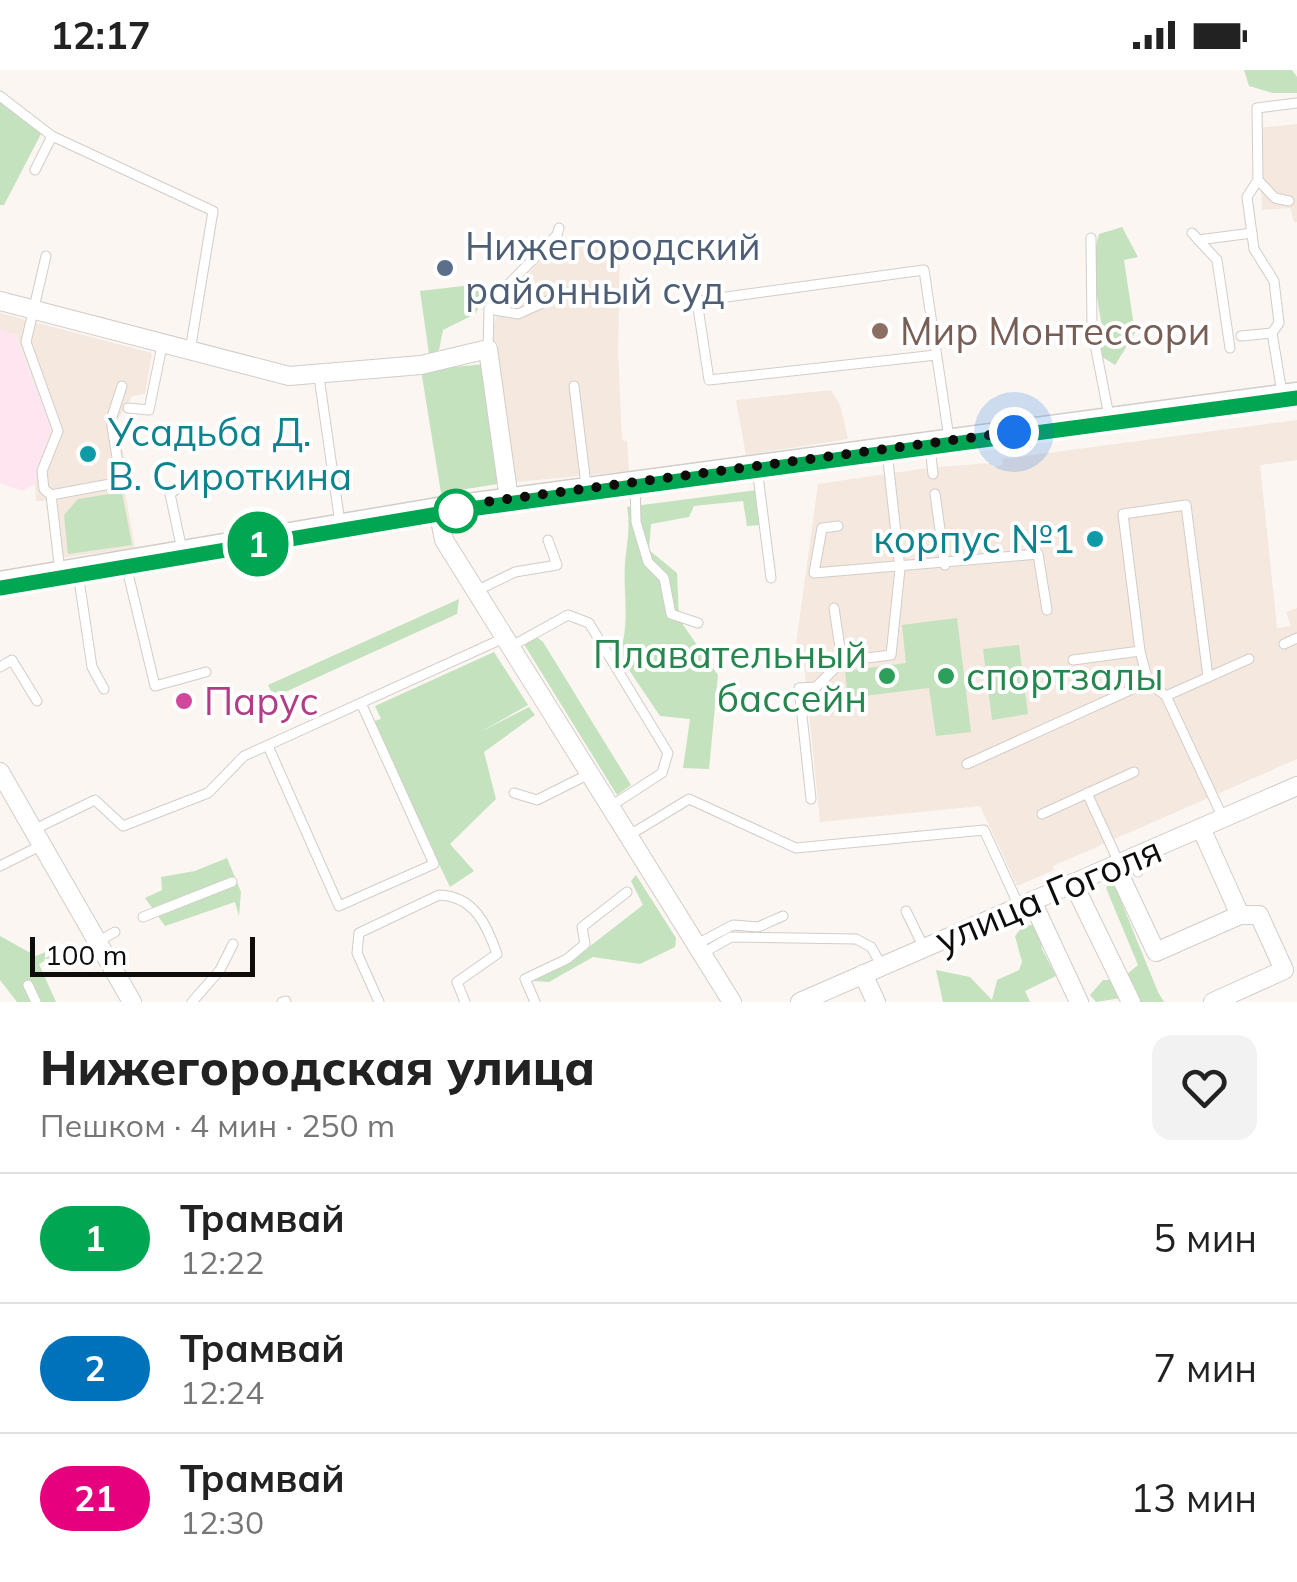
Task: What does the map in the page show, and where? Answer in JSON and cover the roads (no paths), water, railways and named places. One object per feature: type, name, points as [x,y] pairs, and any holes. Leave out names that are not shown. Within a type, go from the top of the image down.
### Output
[{"type":"street","points":[[0,302],[33,316],[134,344],[162,346],[289,376],[319,377],[421,364],[488,350],[509,499]]},
{"type":"street","points":[[0,584],[438,508],[509,499],[542,504],[587,488],[635,481],[1110,419],[1236,395],[1290,395]]},
{"type":"street","points":[[438,508],[444,540],[628,836],[684,916],[697,950],[732,1002]]},
{"type":"street","points":[[0,772],[132,1002]]},
{"type":"street","name":"улица Гоголя","points":[[800,1002],[1297,786]]},
{"type":"street","points":[[1201,828],[1240,915]]},
{"type":"street","points":[[1117,864],[1156,952],[1240,915],[1259,915],[1284,970],[1213,1002]]},
{"type":"street","points":[[1072,884],[1131,1002]]},
{"type":"street","points":[[1026,904],[1080,1002]]},
{"type":"street","points":[[864,974],[876,1002]]},
{"type":"lane","points":[[0,96],[52,136],[213,211],[189,354]]},
{"type":"lane","points":[[1241,336],[1272,333],[1279,323],[1274,280],[1254,249],[1247,196],[1258,180],[1257,108],[1297,103]]},
{"type":"lane","points":[[35,170],[52,136]]},
{"type":"lane","points":[[1258,180],[1275,198],[1289,201]]},
{"type":"lane","points":[[488,350],[489,309],[559,228]]},
{"type":"lane","points":[[1230,348],[1217,260],[1195,236],[1252,233]]},
{"type":"lane","points":[[1091,238],[1092,330],[1110,419]]},
{"type":"lane","points":[[46,256],[26,342],[58,431],[42,471],[44,489],[51,494],[92,667],[104,689]]},
{"type":"lane","points":[[933,474],[939,442],[936,355],[924,270],[697,300],[709,380],[936,355]]},
{"type":"lane","points":[[489,309],[518,314],[567,292]]},
{"type":"lane","points":[[1272,333],[1290,395]]},
{"type":"lane","points":[[128,408],[149,410],[162,346]]},
{"type":"lane","points":[[319,377],[340,524]]},
{"type":"lane","points":[[51,494],[121,482],[111,420],[122,386]]},
{"type":"lane","points":[[574,386],[587,488]]},
{"type":"lane","points":[[811,799],[799,688],[816,686],[842,661],[891,656],[900,569],[886,449]]},
{"type":"lane","points":[[757,466],[771,578]]},
{"type":"lane","points":[[182,552],[170,494],[194,476]]},
{"type":"lane","points":[[635,481],[636,522],[648,562],[664,578],[672,614],[698,623]]},
{"type":"lane","points":[[936,494],[944,565]]},
{"type":"lane","points":[[1208,677],[1186,505],[1122,514],[1140,651],[1148,682],[1166,696],[1223,818]]},
{"type":"lane","points":[[838,526],[822,528],[814,573],[889,565],[900,569],[1038,554],[1047,610]]},
{"type":"lane","points":[[476,591],[515,572],[557,565],[548,540]]},
{"type":"lane","points":[[125,562],[155,686],[206,672]]},
{"type":"lane","points":[[834,608],[842,661]]},
{"type":"lane","points":[[0,866],[95,800],[123,826],[208,793],[244,756],[568,615],[589,623],[668,753],[662,773],[610,806]]},
{"type":"lane","points":[[1284,644],[1297,638]]},
{"type":"lane","points":[[1073,660],[1140,651]]},
{"type":"lane","points":[[1166,696],[1248,659]]},
{"type":"lane","points":[[0,667],[12,660],[37,701]]},
{"type":"lane","points":[[967,764],[1148,682]]},
{"type":"lane","points":[[268,746],[339,906],[434,864],[361,703]]},
{"type":"lane","points":[[1042,814],[1134,772]]},
{"type":"lane","points":[[514,793],[536,800],[590,774]]},
{"type":"lane","points":[[1087,793],[1117,864],[1135,865],[1138,872]]},
{"type":"lane","points":[[628,836],[690,799],[796,848],[984,830],[1026,904]]},
{"type":"lane","points":[[142,917],[232,882]]},
{"type":"lane","points":[[535,1002],[525,979],[567,958],[585,944],[582,927],[627,892]]},
{"type":"lane","points":[[378,1002],[357,953],[359,933],[439,895],[452,895],[486,922],[497,954],[457,982],[465,1002]]},
{"type":"lane","points":[[906,911],[924,948]]},
{"type":"lane","points":[[697,950],[733,925],[758,927],[784,916]]},
{"type":"lane","points":[[97,942],[115,932]]},
{"type":"lane","points":[[697,950],[731,936],[856,938],[871,947],[882,966]]},
{"type":"lane","points":[[192,1002],[220,970],[233,944]]},
{"type":"lane","points":[[28,985],[36,1002]]},
{"type":"tram line","points":[[0,588],[462,510],[1297,398]]},
{"type":"tram line","name":"1","points":[[0,588],[462,510],[1297,398]]},
{"type":"place","name":"Нижегородский районный суд","points":[[445,268]]},
{"type":"place","name":"Мир Монтессори","points":[[880,331]]},
{"type":"place","name":"Усадьба Д. В. Сироткина","points":[[88,454]]},
{"type":"place","name":"корпус №1","points":[[1095,539]]},
{"type":"place","name":"Плавательный бассейн","points":[[887,676]]},
{"type":"place","name":"спортзалы","points":[[946,676]]},
{"type":"place","name":"Парус","points":[[184,701]]}]
